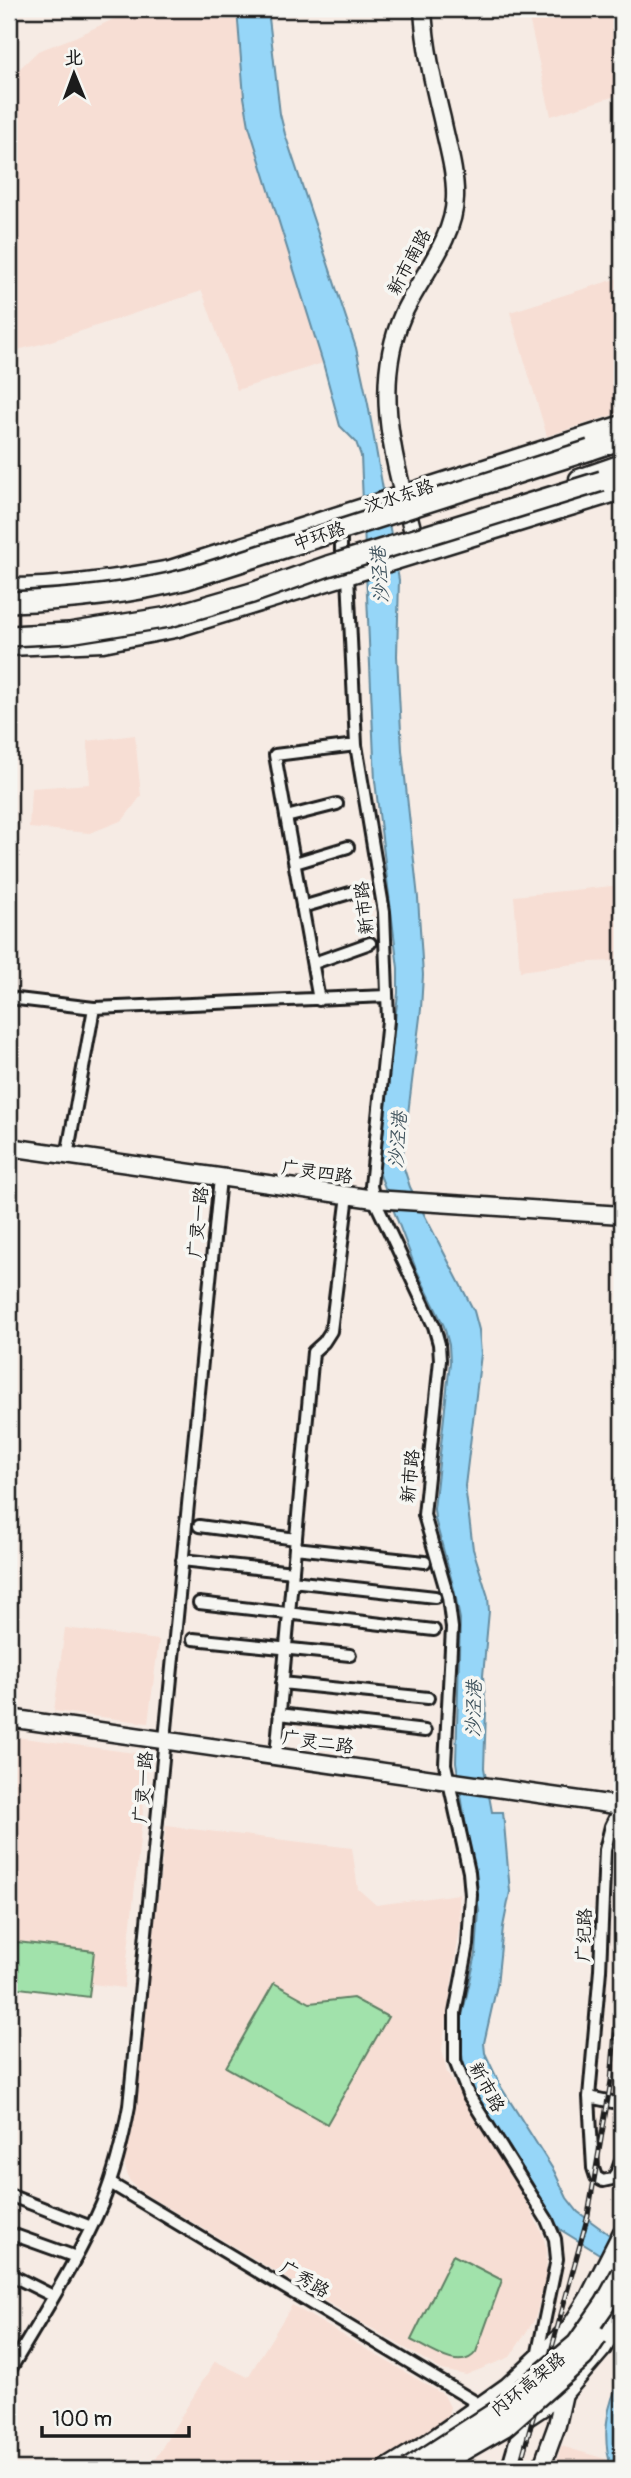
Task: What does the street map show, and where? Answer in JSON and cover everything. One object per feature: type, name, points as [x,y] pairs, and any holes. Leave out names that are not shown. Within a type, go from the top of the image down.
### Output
[{"type":"highway","name":"中环路","points":[[9,602],[105,596],[187,579],[622,439]]},
{"type":"highway","name":"中环路","points":[[9,636],[69,633],[179,614],[622,475]]},
{"type":"highway","name":"内环高架路","points":[[408,2469],[499,2410],[577,2344],[622,2273]]},
{"type":"highway","name":"内环高架路","points":[[430,2469],[505,2426],[583,2357],[622,2298]]},
{"type":"main road","name":"汶水东路","points":[[9,588],[104,582],[170,570],[622,425]]},
{"type":"main road","name":"汶水东路","points":[[508,494],[622,448]]},
{"type":"main road","name":"汶水东路","points":[[9,610],[116,602],[206,583],[341,547],[508,494],[622,464]]},
{"type":"main road","points":[[464,474],[508,494],[485,534]]},
{"type":"main road","points":[[9,646],[103,642],[175,628],[622,490]]},
{"type":"main road","name":"汶水东路","points":[[9,628],[91,623],[157,611],[228,592],[341,547]]},
{"type":"main road","points":[[116,602],[149,573]]},
{"type":"main road","points":[[129,637],[157,611]]},
{"type":"main road","points":[[387,2469],[508,2387],[570,2329],[601,2277],[622,2234]]},
{"type":"main road","points":[[443,2469],[560,2395],[601,2349],[622,2315]]},
{"type":"street","name":"新市南路","points":[[410,557],[411,524],[395,497],[386,375],[403,313],[448,231],[455,197],[449,152],[428,57],[423,9]]},
{"type":"street","name":"新市路","points":[[347,513],[341,547],[348,576],[356,744],[384,912],[388,1020],[370,1178],[434,1326],[439,1344],[440,1360],[424,1514],[448,1597],[452,1628],[445,1756],[453,1781],[471,1895],[468,1945],[453,2031],[455,2061],[468,2094],[547,2220],[557,2248],[556,2271],[537,2360]]},
{"type":"street","points":[[319,1000],[275,755],[356,744]]},
{"type":"street","points":[[286,817],[337,804]]},
{"type":"street","points":[[295,863],[348,847]]},
{"type":"street","points":[[302,907],[357,891]]},
{"type":"street","points":[[314,963],[370,943]]},
{"type":"street","points":[[9,998],[94,1008],[387,996]]},
{"type":"street","points":[[67,1156],[94,1008]]},
{"type":"street","name":"广灵四路","points":[[9,1147],[379,1200],[622,1215]]},
{"type":"street","name":"广灵一路","points":[[9,2372],[91,2227],[110,2183],[130,2101],[220,1178]]},
{"type":"street","points":[[275,1755],[313,1352],[331,1331],[348,1195]]},
{"type":"street","points":[[199,1527],[425,1562]]},
{"type":"street","points":[[183,1560],[435,1597]]},
{"type":"street","points":[[199,1603],[434,1630]]},
{"type":"street","points":[[192,1639],[350,1654]]},
{"type":"street","points":[[282,1683],[428,1698]]},
{"type":"street","points":[[279,1714],[425,1731]]},
{"type":"street","name":"广灵二路","points":[[9,1718],[622,1806]]},
{"type":"street","name":"广纪路","points":[[622,1777],[622,1806],[611,1826],[605,1850],[600,1970],[589,2097],[593,2168],[596,2177],[603,2181],[612,2179],[622,2158]]},
{"type":"street","points":[[589,2097],[622,2104]]},
{"type":"street","name":"广秀路","points":[[110,2183],[482,2406]]},
{"type":"street","points":[[9,2195],[91,2227]]},
{"type":"street","points":[[9,2232],[76,2256]]},
{"type":"street","points":[[9,2273],[53,2296]]},
{"type":"street","points":[[534,2469],[560,2395],[582,2311]]},
{"type":"street","points":[[541,2469],[557,2425],[570,2329]]},
{"type":"street","points":[[510,2469],[526,2417],[537,2360]]},
{"type":"shaded area","points":[[190,9],[237,17],[249,126],[323,363],[237,390],[202,291],[45,343],[9,352],[9,83],[12,76],[38,51],[131,11]]},
{"type":"shaded area","points":[[527,9],[622,9],[622,94],[551,116]]},
{"type":"shaded area","points":[[622,277],[622,412],[547,436],[510,312]]},
{"type":"shaded area","points":[[135,735],[141,796],[123,820],[90,833],[29,828],[31,788],[90,784],[87,741]]},
{"type":"shaded area","points":[[622,885],[622,964],[614,961],[591,962],[520,971],[514,896]]},
{"type":"shaded area","points":[[65,1628],[159,1640],[148,1723],[54,1711]]},
{"type":"shaded area","points":[[9,1736],[149,1755],[124,1988],[92,1984],[90,1998],[9,1987]]},
{"type":"shaded area","points":[[166,1826],[352,1848],[358,1889],[376,1905],[459,1894],[460,1927],[442,2049],[447,2073],[528,2205],[543,2235],[547,2251],[546,2276],[535,2319],[510,2357],[466,2375],[442,2370],[140,2191],[129,2180],[122,2155],[133,2115]]},
{"type":"shaded area","points":[[292,2305],[444,2395],[450,2407],[447,2419],[368,2469],[149,2469],[215,2361],[248,2377]]},
{"type":"shaded area","points":[[622,2379],[622,2469],[554,2469],[561,2446],[609,2460],[609,2411]]},
{"type":"green space","points":[[17,1942],[94,1951],[89,1997],[11,1987]]},
{"type":"green space","points":[[274,1983],[310,2003],[353,1998],[388,2017],[327,2124],[226,2067]]},
{"type":"green space","points":[[453,2255],[502,2280],[476,2352],[470,2358],[462,2360],[445,2357],[411,2340]]},
{"type":"water","name":"沙泾港","points":[[237,9],[268,9],[280,114],[356,348],[399,580],[397,656],[402,750],[418,898],[423,975],[402,1162],[410,1187],[474,1311],[481,1354],[465,1486],[473,1549],[488,1597],[489,1611],[483,1676],[486,1711],[484,1768],[492,1812],[503,1812],[510,1892],[497,1985],[484,2043],[485,2053],[501,2087],[554,2171],[567,2198],[578,2212],[622,2244],[622,2275],[601,2255],[554,2223],[531,2181],[473,2090],[464,2066],[459,2038],[476,1954],[479,1911],[456,1762],[460,1619],[434,1509],[450,1362],[449,1345],[444,1326],[416,1269],[379,1172],[398,993],[398,968],[375,781],[361,456],[356,442],[340,426],[249,126]]},
{"type":"water","points":[[622,2379],[622,2469],[612,2469],[607,2446],[607,2422],[612,2399]]},
{"type":"railway","points":[[519,2469],[588,2215],[611,2081],[622,1948]]}]
